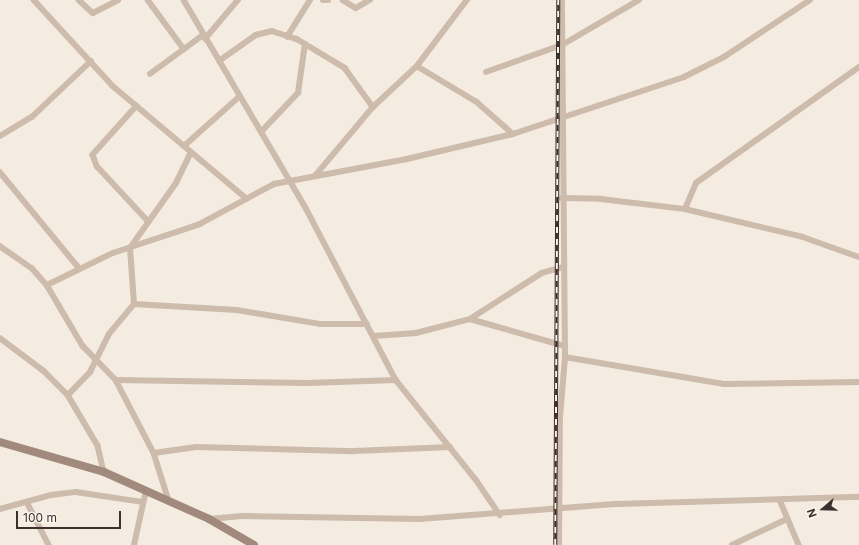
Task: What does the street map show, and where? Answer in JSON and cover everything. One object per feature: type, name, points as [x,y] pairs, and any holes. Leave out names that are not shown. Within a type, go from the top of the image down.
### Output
[{"type":"street","points":[[34,0],[91,61],[137,106],[247,199]]},
{"type":"street","points":[[79,0],[93,13],[118,0]]},
{"type":"street","points":[[148,0],[184,49]]},
{"type":"street","points":[[184,0],[239,97],[290,181],[374,336],[396,380],[450,447],[500,514]]},
{"type":"street","points":[[150,74],[184,49],[204,37],[238,0]]},
{"type":"street","points":[[287,37],[310,0]]},
{"type":"street","points":[[323,0],[328,0]]},
{"type":"street","points":[[344,0],[356,8],[370,0]]},
{"type":"street","points":[[314,176],[373,107],[417,66],[467,0]]},
{"type":"street","points":[[559,545],[565,357],[562,198],[562,0]]},
{"type":"street","points":[[486,72],[562,46],[639,0]]},
{"type":"street","points":[[47,285],[79,268],[130,248],[200,224],[274,184],[513,134],[563,115],[684,77],[724,57],[810,0]]},
{"type":"street","points":[[218,61],[264,31],[287,37],[305,44],[345,68],[373,107]]},
{"type":"street","points":[[261,132],[298,93],[305,44]]},
{"type":"street","points":[[0,136],[32,117],[91,61]]},
{"type":"street","points":[[417,66],[477,102],[513,134]]},
{"type":"street","points":[[685,209],[696,182],[859,67]]},
{"type":"street","points":[[184,146],[239,97]]},
{"type":"street","points":[[137,106],[93,155],[97,166],[148,221]]},
{"type":"street","points":[[68,395],[99,360],[109,334],[134,304],[130,248],[176,183],[191,152]]},
{"type":"street","points":[[0,172],[79,268]]},
{"type":"street","points":[[562,198],[601,199],[685,209],[803,237],[859,257]]},
{"type":"street","points":[[0,246],[32,268],[47,285],[83,346],[99,360],[116,380],[154,453],[169,501]]},
{"type":"street","points":[[374,336],[416,333],[470,319],[542,273],[563,267]]},
{"type":"street","points":[[134,304],[237,310],[321,324],[367,324]]},
{"type":"street","points":[[470,319],[565,346]]},
{"type":"street","points":[[0,338],[44,371],[68,395],[98,446],[104,472]]},
{"type":"street","points":[[565,357],[724,384],[859,382]]},
{"type":"street","points":[[116,380],[284,383],[396,380]]},
{"type":"street","points":[[0,442],[104,472],[209,519],[254,545]]},
{"type":"street","points":[[154,453],[196,447],[354,451],[450,447]]},
{"type":"street","points":[[134,545],[146,491]]},
{"type":"street","points":[[0,509],[76,492],[144,502]]},
{"type":"street","points":[[209,519],[420,519],[559,511],[617,504],[859,497]]},
{"type":"street","points":[[780,500],[798,545]]},
{"type":"street","points":[[27,502],[48,545]]},
{"type":"street","points":[[732,545],[787,519]]},
{"type":"railway","points":[[555,545],[558,0]]}]
